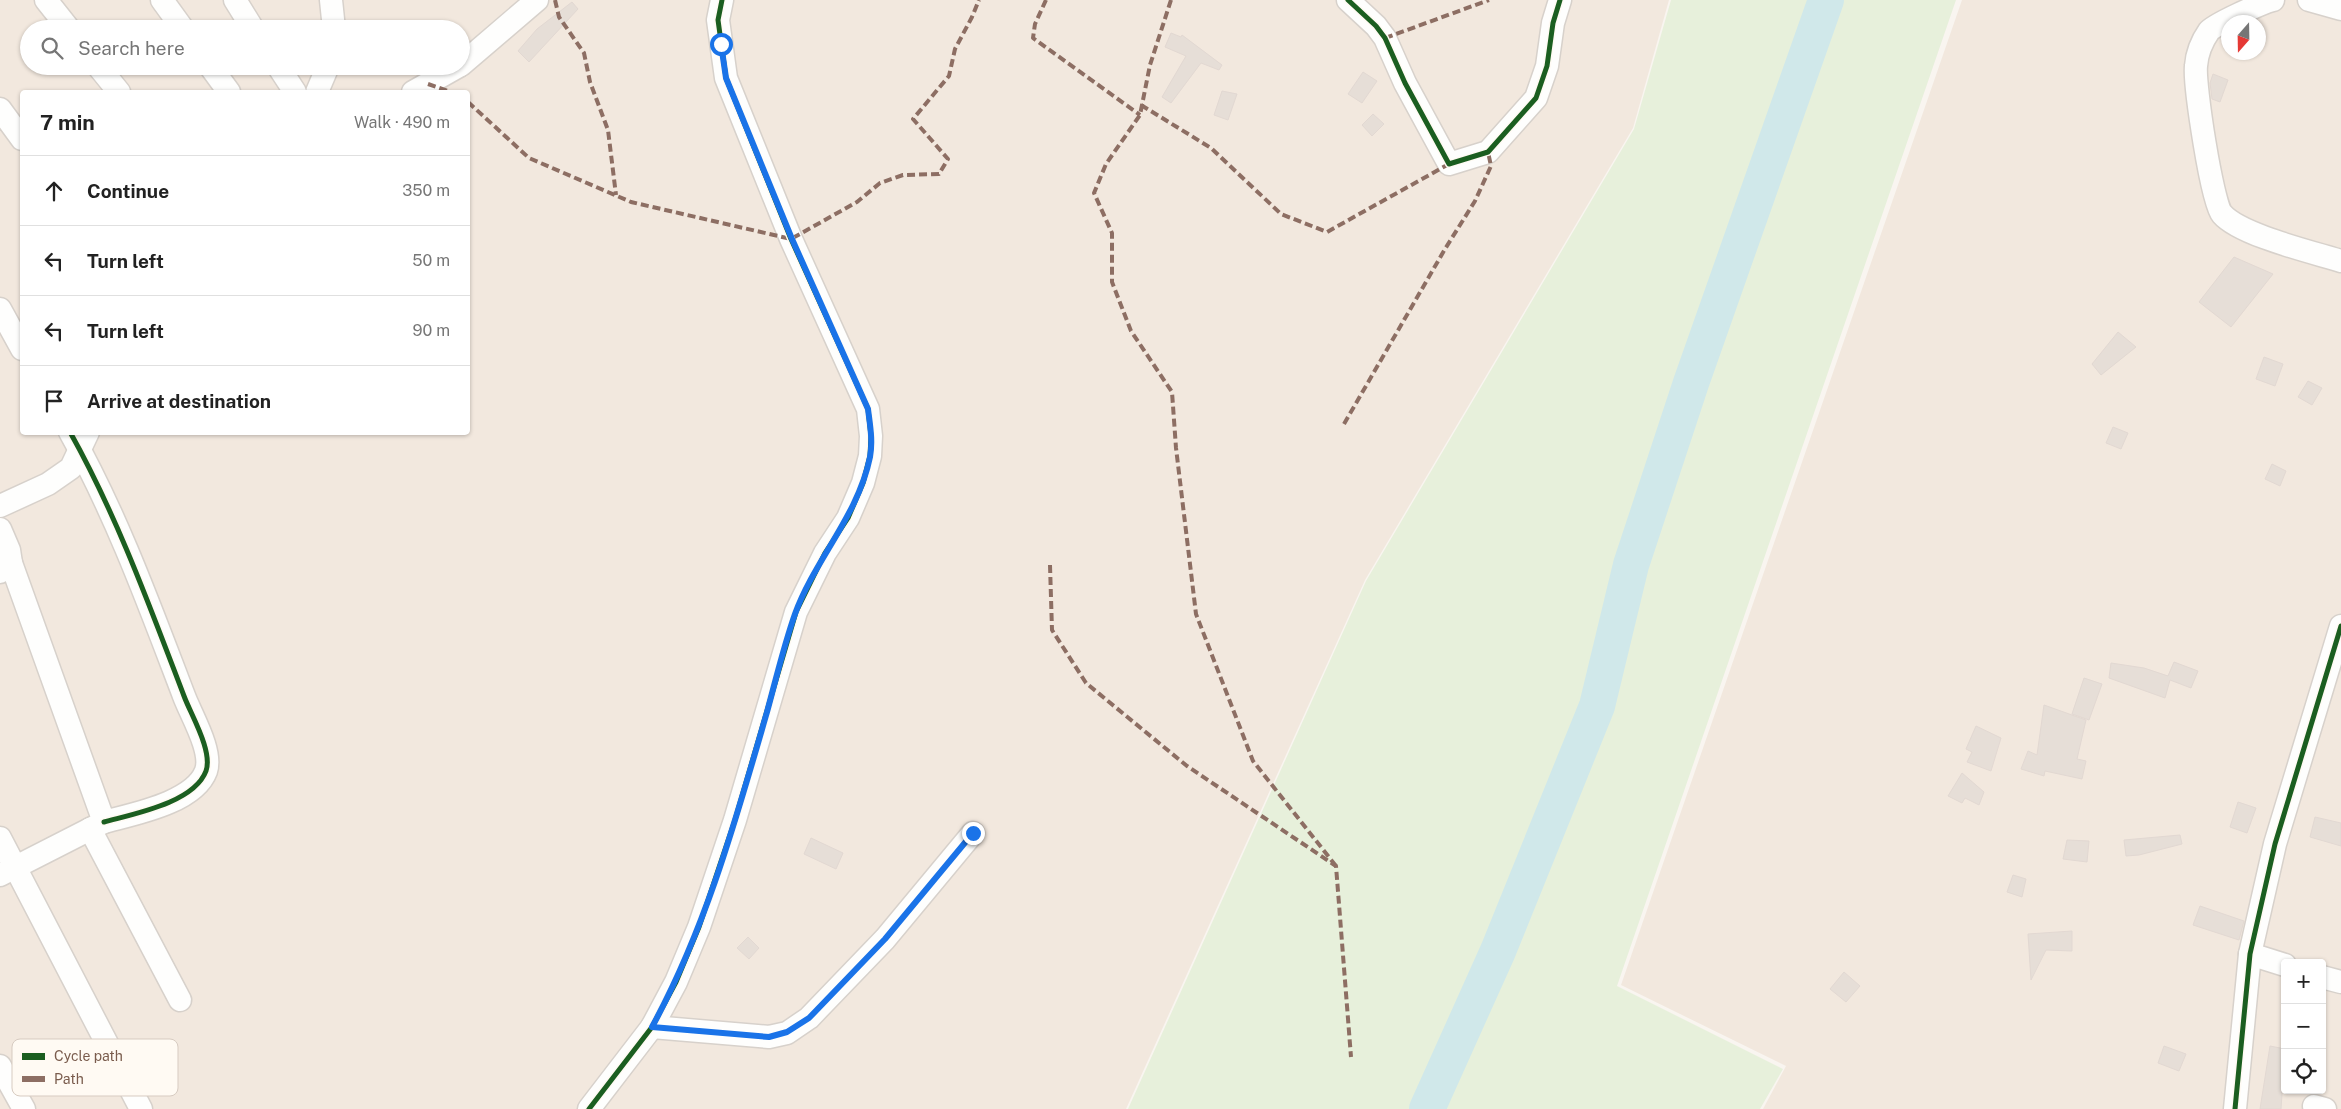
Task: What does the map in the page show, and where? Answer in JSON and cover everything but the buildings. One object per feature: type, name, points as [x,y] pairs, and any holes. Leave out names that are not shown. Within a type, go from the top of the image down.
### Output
[{"type":"street","points":[[46,0],[61,20]]},
{"type":"street","points":[[162,0],[176,20]]},
{"type":"street","points":[[234,0],[247,20]]},
{"type":"street","points":[[331,0],[333,20]]},
{"type":"street","points":[[470,57],[537,0]]},
{"type":"street","points":[[589,1109],[652,1027],[676,982],[699,927],[735,820],[796,612],[825,553],[848,518],[863,483],[870,456],[871,436],[868,409],[792,239],[726,78],[718,20],[722,0]]},
{"type":"street","points":[[1348,0],[1376,26],[1385,38],[1405,83],[1449,164],[1488,152],[1536,98],[1548,66],[1553,24],[1560,0]]},
{"type":"street","points":[[2273,0],[2210,28],[2199,49],[2196,68],[2204,146],[2221,213],[2235,224],[2262,236],[2341,262]]},
{"type":"street","points":[[2309,0],[2341,9]]},
{"type":"street","points":[[105,75],[117,90]]},
{"type":"street","points":[[217,75],[228,90]]},
{"type":"street","points":[[284,75],[294,90]]},
{"type":"street","points":[[318,90],[324,75]]},
{"type":"street","points":[[417,90],[444,75]]},
{"type":"street","points":[[0,109],[20,136]]},
{"type":"street","points":[[0,309],[20,345]]},
{"type":"street","points":[[0,506],[48,484],[71,468],[79,439]]},
{"type":"street","points":[[8,871],[97,825],[163,806],[186,793],[201,779],[206,771],[207,759],[201,734],[185,700],[138,573],[79,439]]},
{"type":"street","points":[[0,528],[9,550],[6,568],[97,825],[180,1000]]},
{"type":"street","points":[[2235,1109],[2250,954],[2275,844],[2341,626]]},
{"type":"street","points":[[652,1027],[769,1037],[787,1032],[809,1018],[885,939],[973,833]]},
{"type":"street","points":[[0,838],[8,871],[102,1039]]},
{"type":"street","points":[[2250,954],[2281,964]]},
{"type":"street","points":[[2326,977],[2341,982]]},
{"type":"street","points":[[0,1066],[12,1088]]},
{"type":"street","points":[[17,1096],[24,1109]]},
{"type":"street","points":[[134,1096],[141,1109]]},
{"type":"shaded area","points":[[0,0],[1669,0],[1633,128],[1365,580],[1126,1109],[0,1109]]},
{"type":"shaded area","points":[[1962,0],[2341,0],[2341,1109],[1763,1109],[1786,1066],[1621,985]]},
{"type":"green space","points":[[1671,0],[1956,0],[1617,986],[1783,1069],[1760,1109],[1128,1109],[1366,581],[1634,129]]},
{"type":"waterway","points":[[1427,1109],[1498,951],[1597,706],[1631,565],[1691,383],[1826,0]]},
{"type":"marked path","points":[[555,0],[559,17],[584,53],[590,82],[608,130],[616,195]]},
{"type":"marked path","points":[[470,104],[529,158],[631,202],[791,239],[857,202],[880,183],[903,175],[939,174],[948,159],[913,119],[949,76],[955,49],[979,0]]},
{"type":"marked path","points":[[1046,0],[1035,24],[1033,38],[1140,115]]},
{"type":"marked path","points":[[1171,0],[1150,65],[1140,115],[1106,164],[1094,193],[1112,233],[1112,282],[1131,331],[1172,392],[1176,448],[1196,614],[1253,761],[1336,866]]},
{"type":"marked path","points":[[1385,38],[1489,0]]},
{"type":"marked path","points":[[428,84],[445,90]]},
{"type":"marked path","points":[[1141,105],[1211,148],[1281,214],[1327,232],[1449,164]]},
{"type":"marked path","points":[[1344,424],[1445,249],[1475,201],[1491,166],[1488,152]]},
{"type":"marked path","points":[[1050,565],[1052,630],[1086,683],[1187,766],[1336,866],[1351,1057]]},
{"type":"cycle path","points":[[589,1109],[652,1027],[676,982],[699,927],[735,820],[796,612],[825,553],[848,518],[863,483],[870,456],[871,436],[868,409],[791,239],[726,78],[718,20],[722,0]]},
{"type":"cycle path","points":[[1348,0],[1376,26],[1385,38],[1405,83],[1449,164],[1488,152],[1536,98],[1547,66],[1553,23],[1560,0]]},
{"type":"cycle path","points":[[72,435],[118,529],[207,754],[206,771],[199,782],[189,791],[161,806],[104,822]]},
{"type":"cycle path","points":[[2235,1109],[2250,954],[2275,844],[2341,626]]},
{"type":"route","points":[[721,44],[726,78],[792,239],[868,409],[871,436],[870,456],[863,483],[848,518],[825,553],[796,612],[735,820],[699,927],[676,982],[652,1027],[769,1037],[787,1032],[809,1018],[885,939],[973,833]]}]
